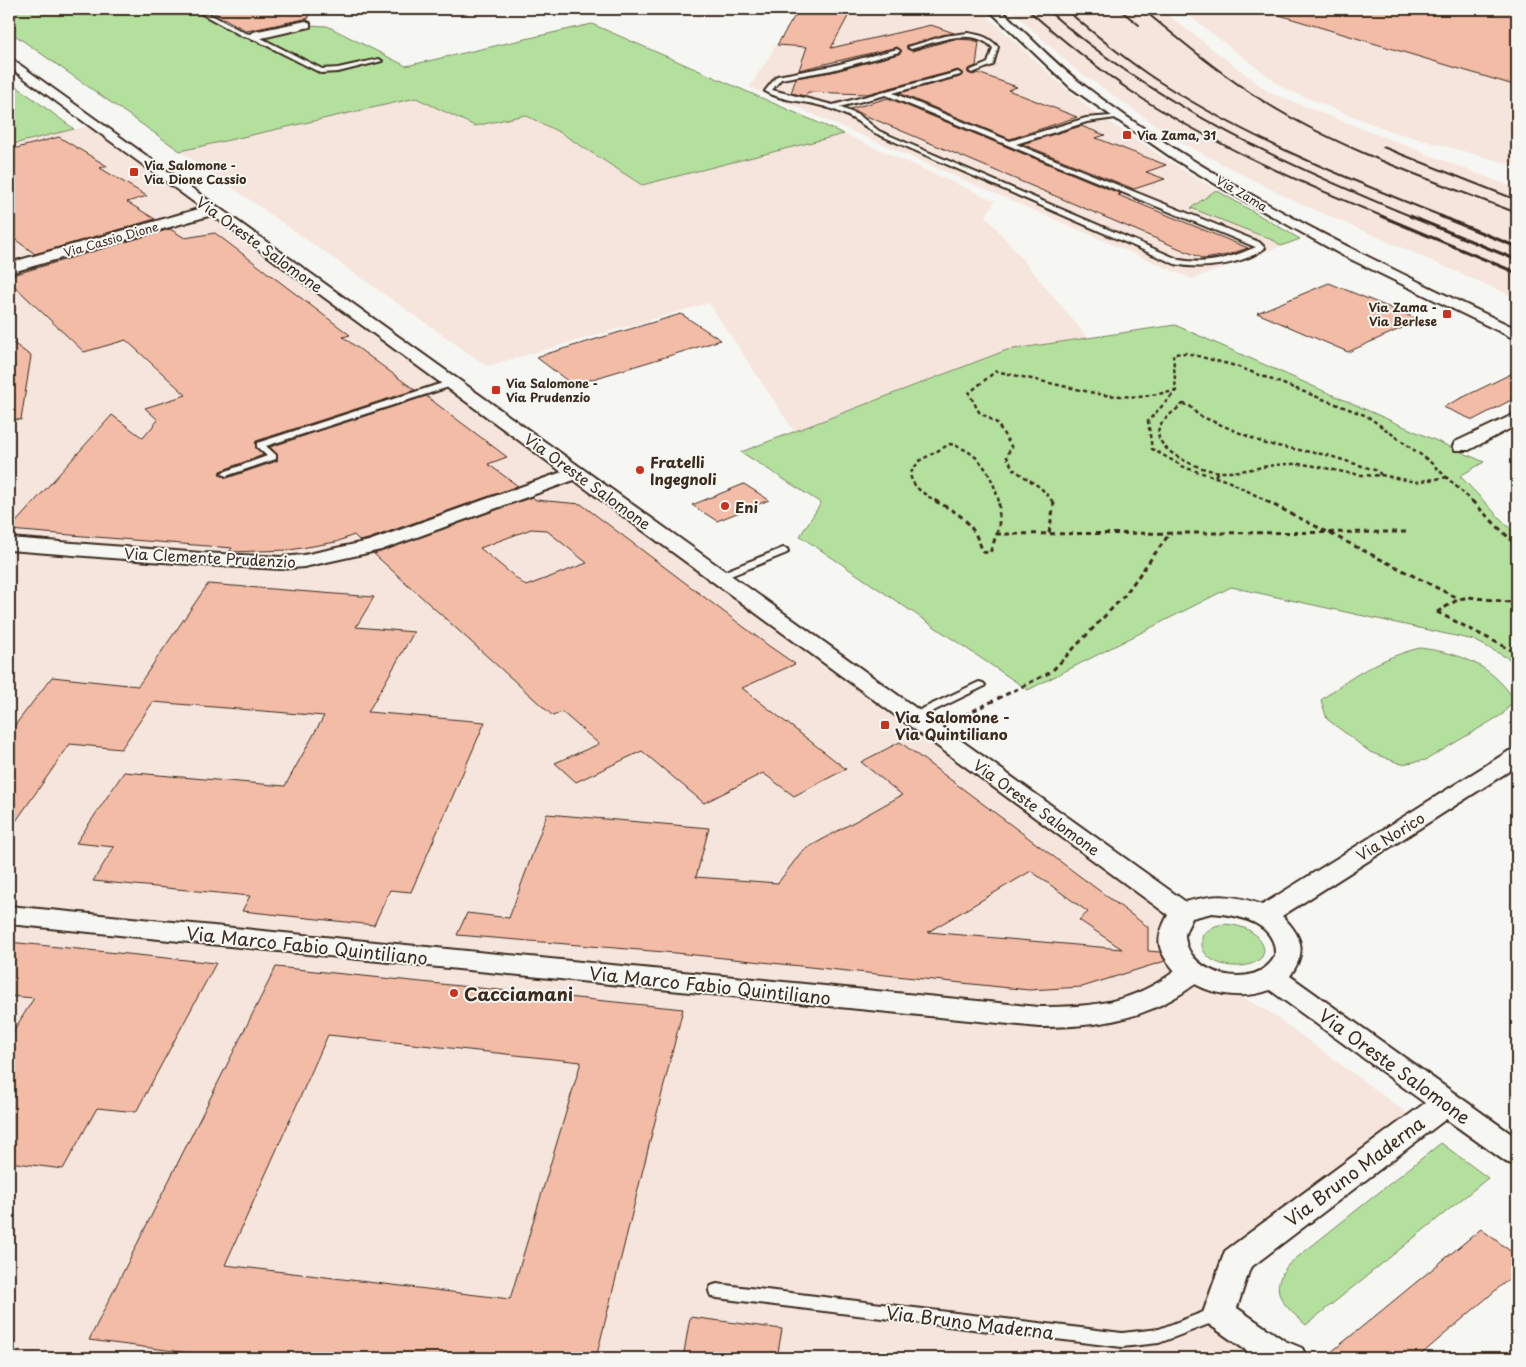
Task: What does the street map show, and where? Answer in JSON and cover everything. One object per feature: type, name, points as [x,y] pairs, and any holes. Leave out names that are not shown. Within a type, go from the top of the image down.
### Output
[{"type":"street","name":"Via Zama","points":[[994,9],[1073,83],[1165,146],[1288,220],[1517,335]]},
{"type":"street","points":[[253,36],[306,25]]},
{"type":"street","name":"Via Oreste Salomone","points":[[9,61],[1174,907]]},
{"type":"street","name":"Via Cassio Dione","points":[[9,268],[213,210]]},
{"type":"street","points":[[1462,446],[1517,418]]},
{"type":"street","name":"Via Clemente Prudenzio","points":[[9,544],[201,559],[281,563],[304,562],[374,546],[577,473]]},
{"type":"street","name":"Via Norico","points":[[1263,916],[1517,756]]},
{"type":"street","points":[[1212,904],[1230,905],[1263,916],[1278,927],[1286,941],[1289,955],[1284,968],[1273,978],[1259,984],[1242,986],[1223,984],[1192,972],[1178,958],[1171,946],[1170,934],[1174,907],[1212,904]]},
{"type":"street","name":"Via Marco Fabio Quintiliano","points":[[9,915],[1039,1017],[1071,1017],[1123,1009],[1150,1000],[1192,972]]},
{"type":"street","name":"Via Oreste Salomone","points":[[1273,978],[1517,1154]]},
{"type":"street","name":"Via Bruno Maderna","points":[[1218,1313],[1236,1260],[1446,1103]]},
{"type":"street","points":[[1218,1313],[1273,1351],[1290,1358]]},
{"type":"lane","points":[[196,9],[244,35],[253,36],[322,71],[338,70],[379,61]]},
{"type":"lane","points":[[911,47],[964,35],[984,38],[996,48],[991,64],[972,71]]},
{"type":"lane","points":[[887,93],[1256,244],[1261,248],[1209,266],[1195,266],[1178,262],[877,132],[852,114],[832,107],[782,97],[768,91],[779,77],[832,68],[897,51]]},
{"type":"lane","points":[[832,107],[958,74]]},
{"type":"lane","points":[[1011,143],[1086,120],[1121,116]]},
{"type":"lane","points":[[1020,147],[1093,123],[1097,120]]},
{"type":"lane","points":[[226,473],[272,457],[260,445],[452,383]]},
{"type":"lane","points":[[719,576],[783,551]]},
{"type":"lane","points":[[913,717],[980,685]]},
{"type":"lane","name":"Via Bruno Maderna","points":[[717,1291],[1122,1340],[1159,1336],[1218,1313]]},
{"type":"path","points":[[1460,599],[1214,476],[1177,464],[1152,449],[1147,427],[1149,418],[1176,391],[1173,354],[1184,351],[1211,357],[1368,416],[1388,429],[1450,477],[1517,546]]},
{"type":"path","points":[[1049,534],[1054,503],[1041,488],[1013,469],[1006,455],[1012,448],[997,423],[979,412],[969,393],[996,371],[1103,395],[1139,397],[1176,391]]},
{"type":"path","points":[[1381,475],[1378,471],[1327,455],[1266,444],[1249,438],[1198,415],[1189,405],[1183,404],[1159,426],[1158,430],[1164,448],[1177,458],[1218,472],[1236,473],[1293,464],[1344,470],[1371,477],[1381,475],[1400,481],[1424,484],[1450,477]]},
{"type":"path","points":[[950,444],[959,444],[980,459],[989,472],[998,501],[999,527],[996,534],[990,553],[983,552],[976,530],[967,520],[918,490],[911,474],[918,460],[950,444]]},
{"type":"path","points":[[1214,476],[1218,472]]},
{"type":"path","points":[[996,534],[1406,532]]},
{"type":"path","points":[[957,720],[1051,672],[1124,596],[1170,533]]},
{"type":"path","points":[[1517,603],[1481,597],[1460,599],[1437,612],[1517,653]]},
{"type":"shaded area","points":[[799,9],[980,9],[1057,81],[1094,112],[1189,174],[1300,239],[1192,279],[750,87]]},
{"type":"shaded area","points":[[1010,9],[1160,9],[1270,93],[1517,189],[1517,298],[1288,198],[1180,142],[1074,68]]},
{"type":"shaded area","points":[[1180,9],[1517,9],[1517,166],[1390,131],[1285,89]]},
{"type":"shaded area","points":[[416,98],[475,126],[525,115],[561,133],[642,185],[844,134],[995,201],[986,216],[1088,338],[1001,352],[794,431],[709,303],[487,366],[180,151]]},
{"type":"shaded area","points":[[96,124],[1178,917],[1192,972],[1268,1011],[1419,1122],[1236,1260],[1219,1313],[1267,1358],[9,1358],[9,145]]},
{"type":"green space","points":[[9,9],[196,9],[244,35],[306,25],[327,26],[406,66],[592,24],[844,134],[642,185],[561,133],[525,115],[475,126],[416,98],[180,151],[9,31]]},
{"type":"green space","points":[[10,81],[12,83],[74,129],[9,145]]},
{"type":"green space","points":[[1216,190],[1300,239],[1281,246],[1275,241],[1191,208]]},
{"type":"green space","points":[[1175,325],[1484,462],[1460,476],[1517,536],[1517,663],[1474,640],[1231,587],[1028,690],[800,536],[821,503],[741,452],[1007,350]]},
{"type":"green space","points":[[1420,648],[1448,653],[1473,662],[1495,677],[1514,699],[1503,714],[1426,760],[1401,764],[1370,752],[1327,719],[1321,700],[1368,668]]},
{"type":"green space","points":[[1224,924],[1243,928],[1256,935],[1264,951],[1260,959],[1250,964],[1236,966],[1222,964],[1210,958],[1203,948],[1203,934],[1215,926]]},
{"type":"green space","points":[[1441,1143],[1488,1178],[1306,1325],[1285,1304],[1278,1290],[1282,1274],[1289,1264]]},
{"type":"building","points":[[207,9],[308,9],[309,18],[247,31]]},
{"type":"building","points":[[799,9],[852,9],[831,48],[931,25],[954,33],[907,45],[907,49],[912,51],[954,39],[979,42],[976,66],[968,69],[968,73],[973,75],[978,73],[1017,87],[1008,90],[1077,117],[1010,139],[899,93],[960,77],[963,74],[958,70],[867,94],[808,92],[805,96],[791,93],[796,78],[832,72],[899,54],[902,51],[897,47],[799,70],[807,47],[777,45]]},
{"type":"building","points":[[1279,9],[1506,9],[1517,12],[1517,86],[1279,15]]},
{"type":"building","points":[[888,98],[1248,248],[1227,255],[1204,259],[850,109]]},
{"type":"building","points":[[1081,126],[1105,135],[1096,138],[1166,165],[1146,172],[1165,179],[1134,189],[1022,144]]},
{"type":"building","points":[[59,137],[107,166],[100,168],[147,196],[127,202],[155,219],[35,254],[9,235],[9,150]]},
{"type":"building","points":[[170,229],[185,238],[215,233],[350,335],[343,337],[415,390],[256,441],[256,448],[263,455],[220,471],[220,475],[227,478],[277,461],[277,454],[270,447],[426,396],[507,457],[488,464],[518,486],[368,539],[360,541],[354,535],[336,542],[290,550],[229,552],[232,548],[9,530],[112,415],[143,438],[158,420],[145,408],[186,395],[126,340],[84,352],[9,281],[9,276]]},
{"type":"building","points":[[1329,283],[1420,320],[1348,352],[1257,313]]},
{"type":"building","points":[[681,314],[721,340],[573,385],[536,357]]},
{"type":"building","points":[[9,340],[31,356],[21,420],[9,419]]},
{"type":"building","points":[[1517,371],[1517,397],[1473,420],[1443,407]]},
{"type":"building","points":[[744,484],[769,500],[717,521],[692,505]]},
{"type":"building","points":[[532,497],[536,500],[581,504],[795,664],[742,688],[846,769],[794,796],[763,773],[704,803],[642,751],[576,782],[555,763],[599,744],[562,712],[553,716],[374,554]],"holes":[[[531,529],[546,530],[587,563],[526,586],[480,548]]]},
{"type":"building","points":[[208,584],[374,597],[356,627],[414,632],[368,712],[485,722],[411,892],[390,890],[374,925],[242,911],[250,896],[93,881],[114,847],[76,843],[124,772],[285,786],[324,716],[153,702],[121,749],[70,744],[9,831],[9,733],[52,677],[138,686]]},
{"type":"building","points":[[900,742],[1148,927],[1148,951],[1160,952],[1165,961],[1082,987],[1029,990],[676,953],[457,935],[467,913],[509,918],[547,814],[709,828],[696,877],[778,883],[802,851],[902,795],[861,762]],"holes":[[[1031,871],[1088,912],[1079,920],[1122,949],[928,932]]]},
{"type":"building","points":[[9,942],[216,963],[136,1112],[97,1108],[63,1169],[9,1162],[9,1038],[34,998],[9,996]]},
{"type":"building","points":[[276,967],[683,1009],[596,1358],[228,1358],[89,1340]],"holes":[[[328,1035],[581,1062],[510,1299],[225,1265]]]},
{"type":"building","points":[[1481,1229],[1517,1256],[1517,1272],[1417,1358],[1324,1358]]},
{"type":"building","points":[[690,1317],[782,1329],[777,1358],[683,1358]]},
{"type":"railway","points":[[1027,9],[1107,74],[1164,112],[1256,161],[1384,217]]},
{"type":"railway","points":[[1046,9],[1087,43],[1130,74],[1175,102],[1268,153],[1413,217]]},
{"type":"railway","points":[[1065,9],[1149,75],[1219,117],[1292,154],[1444,217]]},
{"type":"railway","points":[[1119,9],[1139,25]]},
{"type":"railway","points":[[1142,9],[1232,80],[1293,119],[1387,163],[1517,213]]},
{"type":"railway","points":[[1383,147],[1517,200]]},
{"type":"railway","points":[[1381,216],[1517,273]]},
{"type":"railway","points":[[1410,216],[1517,260]]},
{"type":"railway","points":[[1440,216],[1517,247]]},
{"type":"place","name":"Via Zama, 31","points":[[1127,135]]},
{"type":"place","name":"Via Salomone - Via Dione Cassio","points":[[134,172]]},
{"type":"place","name":"Via Zama - Via Berlese","points":[[1447,314]]},
{"type":"place","name":"Via Salomone - Via Prudenzio","points":[[496,390]]},
{"type":"place","name":"Fratelli Ingegnoli","points":[[640,470]]},
{"type":"place","name":"Eni","points":[[725,506]]},
{"type":"place","name":"Via Salomone - Via Quintiliano","points":[[885,725]]},
{"type":"place","name":"Cacciamani","points":[[454,993]]}]
